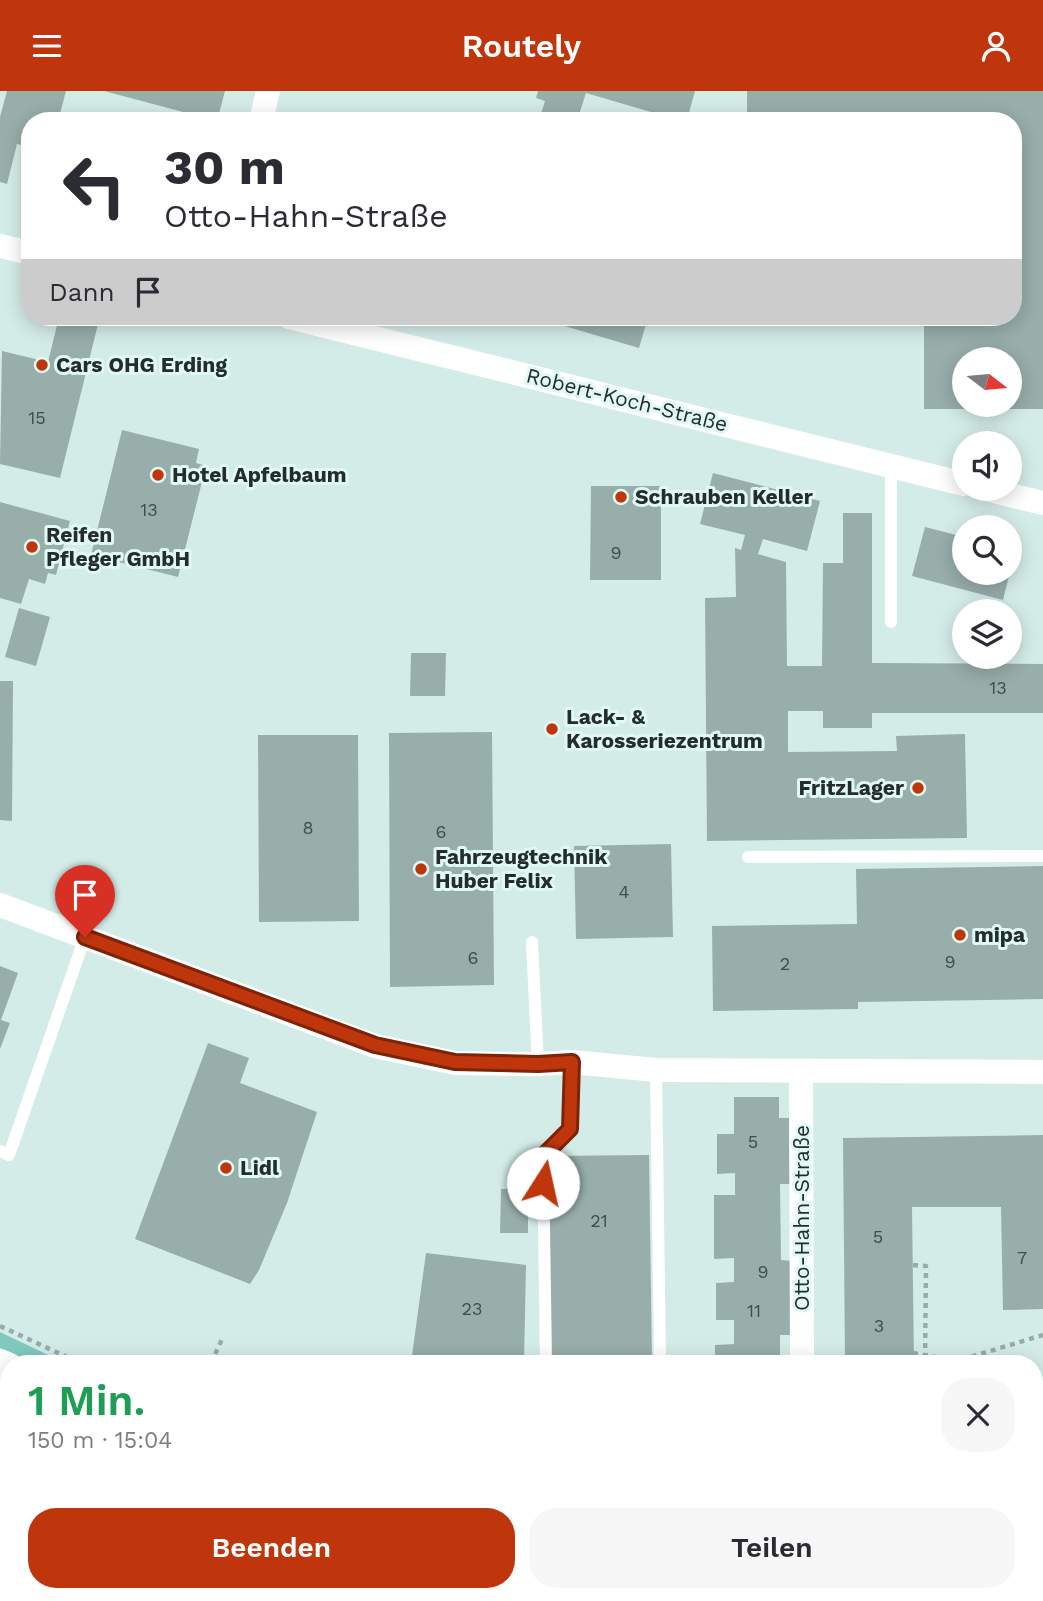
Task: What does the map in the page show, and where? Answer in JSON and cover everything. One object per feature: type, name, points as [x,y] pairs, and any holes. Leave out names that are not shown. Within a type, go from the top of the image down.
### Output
[{"type":"street","points":[[263,112],[268,91]]},
{"type":"street","points":[[0,246],[21,251]]},
{"type":"street","name":"Robert-Koch-Straße","points":[[326,326],[952,481]]},
{"type":"street","points":[[1022,498],[1043,503]]},
{"type":"street","points":[[0,905],[375,1045],[455,1062],[572,1062],[656,1070],[1043,1072]]},
{"type":"street","name":"Otto-Hahn-Straße","points":[[800,1072],[803,1355]]},
{"type":"lane","points":[[891,465],[891,622]]},
{"type":"lane","points":[[748,857],[1043,856]]},
{"type":"lane","points":[[0,1151],[9,1155],[85,937]]},
{"type":"lane","points":[[532,941],[538,1064]]},
{"type":"lane","points":[[546,1355],[542,1157],[570,1129],[572,1062]]},
{"type":"lane","points":[[656,1070],[660,1355]]},
{"type":"path","points":[[913,1265],[926,1266],[925,1355],[914,1353]]},
{"type":"path","points":[[0,1326],[63,1355]]},
{"type":"path","points":[[977,1355],[1043,1335]]},
{"type":"path","points":[[215,1355],[223,1337]]},
{"type":"green space","points":[[0,1332],[48,1355],[15,1355],[0,1348]]},
{"type":"building","points":[[7,91],[66,91],[60,112],[21,112],[21,145],[17,144],[7,184],[0,182],[0,117]]},
{"type":"building","points":[[104,91],[225,91],[219,112],[183,112]]},
{"type":"building","points":[[538,91],[695,91],[689,112],[651,112],[586,93],[580,112],[542,112],[545,101],[536,98]]},
{"type":"building","points":[[747,91],[1043,91],[1043,409],[1022,409],[1022,347],[952,347],[952,409],[924,409],[924,326],[1022,326],[1022,112],[747,112]]},
{"type":"building","points":[[57,326],[98,326],[60,478],[0,464],[2,351],[48,362]]},
{"type":"building","points":[[564,326],[645,326],[639,348]]},
{"type":"building","points":[[122,430],[199,449],[196,463],[206,466],[178,577],[91,555]]},
{"type":"building","points":[[713,473],[820,501],[807,551],[763,539],[758,554],[786,562],[787,666],[822,666],[823,563],[843,563],[843,513],[872,513],[872,663],[952,663],[952,669],[1022,669],[1022,664],[1043,664],[1043,713],[872,713],[872,728],[823,728],[823,711],[788,711],[788,752],[897,751],[896,736],[965,734],[967,838],[707,841],[705,598],[736,597],[735,548],[741,550],[745,535],[700,524]]},
{"type":"building","points":[[591,486],[661,486],[661,580],[590,580]]},
{"type":"building","name":"Reifen Pfleger GmbH","points":[[0,502],[70,521],[56,575],[48,573],[45,584],[29,579],[21,604],[0,598]]},
{"type":"building","points":[[925,527],[952,534],[952,585],[1007,585],[1003,599],[999,599],[912,576]]},
{"type":"building","points":[[19,608],[50,617],[36,666],[5,657]]},
{"type":"building","points":[[411,653],[446,653],[445,696],[410,696]]},
{"type":"building","points":[[0,681],[13,681],[12,821],[0,820]]},
{"type":"building","points":[[492,732],[494,985],[390,987],[389,733]]},
{"type":"building","points":[[258,735],[358,735],[359,921],[259,922]]},
{"type":"building","points":[[671,844],[673,937],[576,939],[574,846]]},
{"type":"building","points":[[1043,866],[1043,999],[858,1002],[858,1009],[713,1011],[712,926],[857,924],[856,869]]},
{"type":"building","points":[[0,966],[18,973],[1,1020],[10,1023],[0,1049]]},
{"type":"building","points":[[208,1043],[249,1058],[240,1083],[317,1112],[287,1203],[259,1270],[250,1284],[135,1239]]},
{"type":"building","points":[[734,1097],[779,1097],[779,1118],[789,1118],[790,1184],[780,1184],[781,1260],[792,1261],[792,1335],[780,1335],[780,1355],[715,1355],[715,1345],[734,1344],[734,1320],[716,1320],[716,1283],[734,1282],[734,1258],[714,1259],[714,1195],[735,1195],[735,1173],[717,1174],[717,1134],[734,1134]]},
{"type":"building","points":[[1043,1135],[1043,1309],[1003,1310],[1001,1207],[912,1207],[914,1355],[845,1355],[843,1138]]},
{"type":"building","points":[[649,1155],[652,1355],[550,1355],[548,1156]]},
{"type":"building","points":[[501,1189],[528,1189],[528,1233],[500,1233]]},
{"type":"building","points":[[426,1253],[526,1265],[524,1355],[412,1355]]},
{"type":"place","name":"Cars OHG Erding","points":[[42,365]]},
{"type":"place","name":"Hotel Apfelbaum","points":[[158,475]]},
{"type":"place","name":"Schrauben Keller","points":[[621,497]]},
{"type":"place","name":"Reifen Pfleger GmbH","points":[[32,547]]},
{"type":"place","name":"Lack- & Karosseriezentrum","points":[[552,729]]},
{"type":"place","name":"FritzLager","points":[[918,788]]},
{"type":"place","name":"Fahrzeugtechnik Huber Felix","points":[[421,869]]},
{"type":"place","name":"mipa","points":[[960,935]]},
{"type":"place","name":"Lidl","points":[[226,1168]]},
{"type":"route","points":[[85,937],[375,1045],[455,1062],[572,1062],[570,1129],[542,1157],[543,1183]]}]
